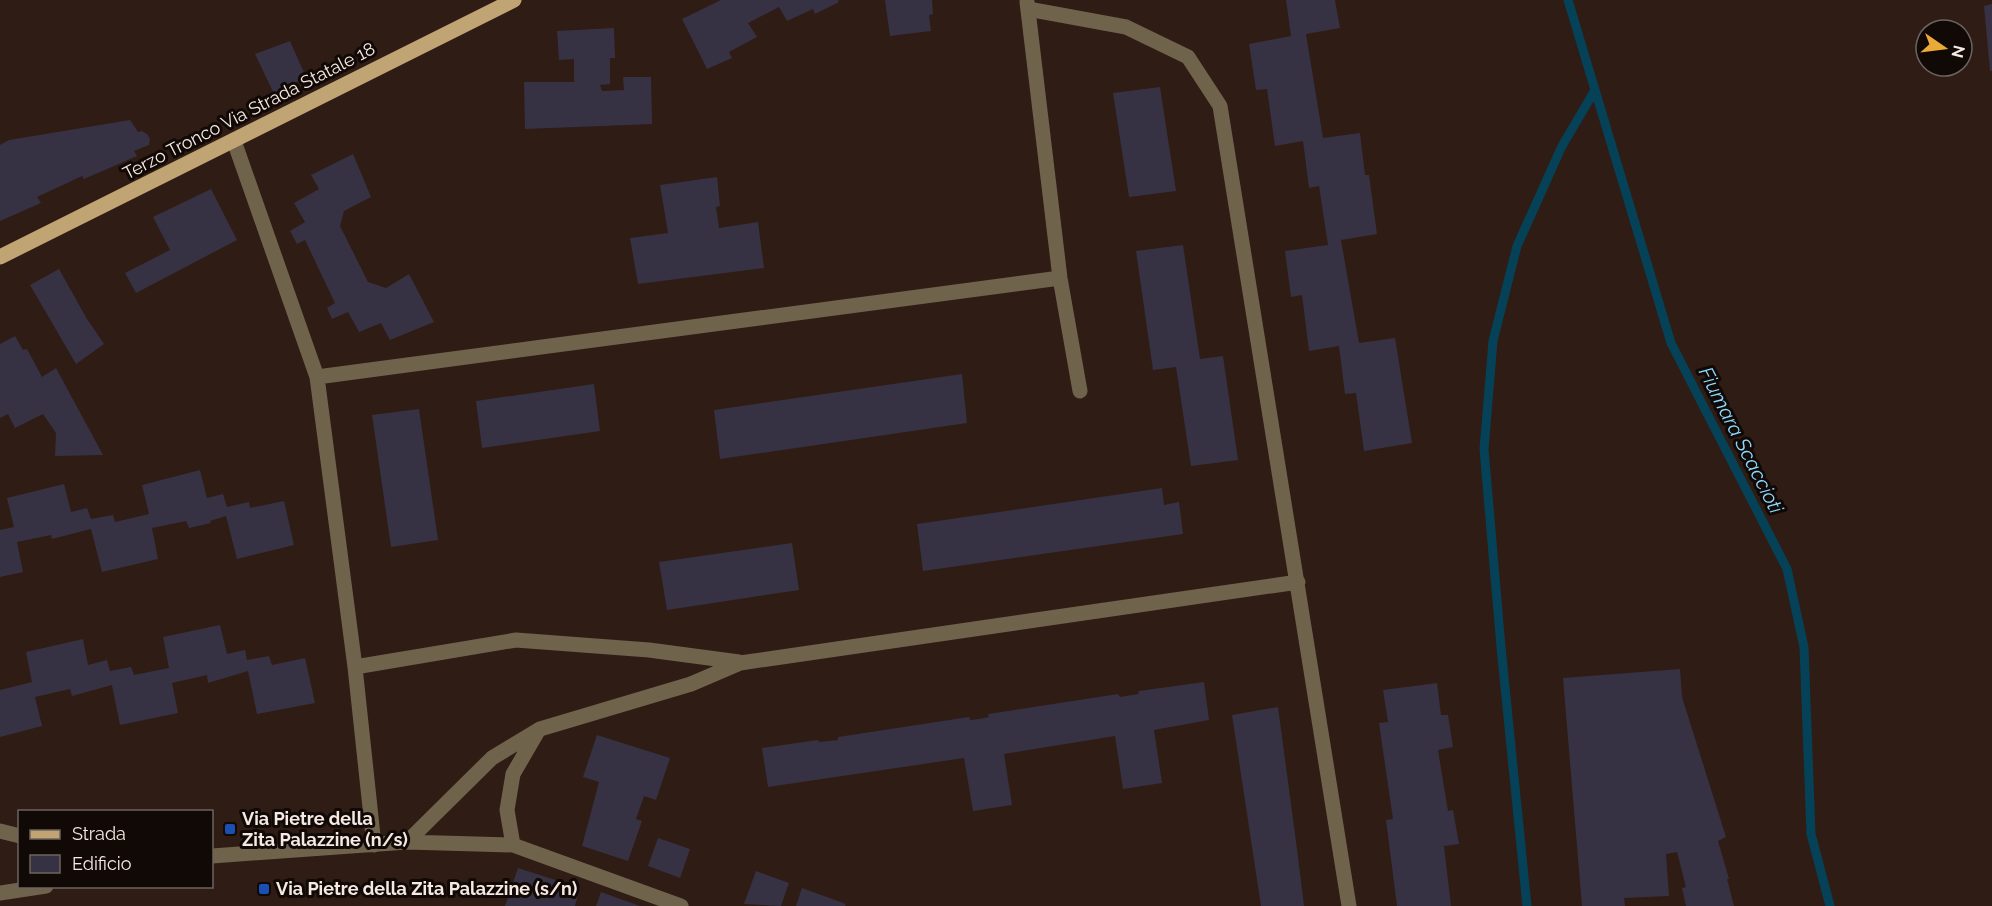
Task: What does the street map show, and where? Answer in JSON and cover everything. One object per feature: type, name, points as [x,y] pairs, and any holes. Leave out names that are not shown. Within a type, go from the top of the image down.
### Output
[{"type":"main road","name":"Terzo Tronco Via Strada Statale 18","points":[[0,256],[514,0]]},
{"type":"street","points":[[1080,391],[1060,278],[1027,5],[1126,27],[1188,57],[1220,106],[1349,906]]},
{"type":"street","points":[[234,141],[317,377],[355,667],[374,845]]},
{"type":"street","points":[[317,377],[1060,278]]},
{"type":"street","points":[[407,842],[492,758],[540,729],[691,684],[740,663],[1298,582]]},
{"type":"street","points":[[355,667],[516,640],[649,650],[740,663]]},
{"type":"street","points":[[513,845],[507,810],[513,774],[540,729]]},
{"type":"street","points":[[0,831],[18,836]]},
{"type":"street","points":[[213,855],[407,842],[513,845],[681,906]]},
{"type":"street","points":[[0,892],[31,888]]},
{"type":"building","points":[[721,0],[838,0],[839,2],[815,14],[813,9],[787,21],[779,7],[748,23],[757,37],[729,52],[732,58],[707,69],[682,19]]},
{"type":"building","points":[[885,0],[932,0],[933,14],[929,15],[931,31],[890,36]]},
{"type":"building","points":[[1286,0],[1335,0],[1340,28],[1306,34],[1323,138],[1360,133],[1365,175],[1369,175],[1377,234],[1341,240],[1359,343],[1395,338],[1412,443],[1364,451],[1356,393],[1345,394],[1339,346],[1309,351],[1302,295],[1291,297],[1285,251],[1328,245],[1319,186],[1309,188],[1303,141],[1275,146],[1267,89],[1256,90],[1249,44],[1291,36]]},
{"type":"building","points":[[1992,4],[1992,71],[1990,71],[1984,6]]},
{"type":"building","points":[[614,28],[615,58],[610,58],[610,84],[600,85],[602,91],[624,90],[623,77],[651,77],[652,124],[525,129],[524,82],[574,82],[574,59],[559,60],[557,31]]},
{"type":"building","points":[[290,41],[306,77],[274,94],[255,54]]},
{"type":"building","points":[[1160,87],[1176,191],[1129,197],[1113,93]]},
{"type":"building","points":[[130,120],[138,132],[142,131],[150,139],[149,145],[134,151],[137,156],[84,179],[82,176],[37,197],[41,203],[0,221],[0,145],[9,140]]},
{"type":"building","points":[[353,154],[371,197],[344,211],[340,226],[368,282],[386,288],[409,274],[434,322],[390,340],[381,323],[359,332],[348,312],[332,319],[327,308],[335,303],[305,240],[297,244],[290,231],[305,222],[294,203],[319,189],[311,175]]},
{"type":"building","points":[[717,177],[720,206],[716,207],[719,228],[758,222],[764,268],[638,284],[630,238],[668,233],[660,185]]},
{"type":"building","points":[[211,189],[237,240],[136,293],[125,273],[170,250],[153,217]]},
{"type":"building","points":[[1183,245],[1200,359],[1223,356],[1238,460],[1191,466],[1176,367],[1153,370],[1136,251]]},
{"type":"building","points":[[59,269],[104,344],[76,364],[30,285]]},
{"type":"building","points":[[15,336],[23,350],[27,349],[42,377],[56,368],[103,455],[55,456],[56,433],[43,414],[15,428],[8,414],[0,418],[0,344]]},
{"type":"building","points":[[962,374],[967,423],[720,459],[714,410]]},
{"type":"building","points":[[594,384],[600,431],[482,448],[476,401]]},
{"type":"building","points":[[419,409],[438,540],[391,547],[372,415]]},
{"type":"building","points":[[200,470],[207,498],[223,494],[227,507],[249,502],[250,508],[284,501],[294,545],[237,559],[226,516],[210,521],[211,523],[189,528],[186,521],[152,528],[158,559],[102,572],[91,529],[52,539],[51,535],[17,542],[23,572],[0,577],[0,530],[14,527],[7,498],[64,484],[71,512],[87,508],[91,519],[113,515],[115,522],[149,514],[142,485]]},
{"type":"building","points":[[1162,488],[1164,505],[1179,502],[1183,534],[923,571],[917,524]]},
{"type":"building","points":[[792,543],[799,590],[667,610],[659,562]]},
{"type":"building","points":[[220,625],[227,654],[245,650],[247,660],[269,656],[272,665],[305,658],[315,703],[257,714],[248,671],[208,683],[207,675],[172,683],[178,713],[120,725],[112,685],[72,696],[70,689],[35,697],[42,726],[0,737],[0,690],[32,682],[26,652],[83,639],[88,665],[107,660],[110,671],[131,667],[134,675],[169,668],[163,637]]},
{"type":"building","points":[[1680,669],[1682,697],[1726,837],[1718,841],[1734,906],[1686,906],[1682,888],[1686,887],[1677,852],[1666,854],[1669,896],[1624,898],[1625,906],[1582,906],[1563,678]]},
{"type":"building","points":[[1204,682],[1209,720],[1154,730],[1162,783],[1123,789],[1115,736],[1004,754],[1012,805],[973,811],[964,758],[768,787],[762,748],[818,740],[819,742],[838,740],[838,737],[969,717],[970,720],[979,719],[989,717],[988,714],[1118,694],[1120,697],[1138,694],[1139,691]]},
{"type":"building","points":[[1437,683],[1441,715],[1448,715],[1453,747],[1438,750],[1448,811],[1453,810],[1459,844],[1444,846],[1451,906],[1397,906],[1386,820],[1393,819],[1379,723],[1388,722],[1383,690]]},
{"type":"building","points":[[1278,707],[1304,906],[1261,906],[1232,715]]},
{"type":"building","points":[[597,735],[670,758],[656,800],[644,796],[636,819],[642,821],[628,861],[582,846],[599,782],[583,777]]},
{"type":"building","points":[[658,838],[690,849],[680,878],[648,866]]},
{"type":"building","points":[[518,868],[580,888],[575,906],[505,906]]},
{"type":"building","points":[[756,871],[789,883],[781,906],[744,904]]},
{"type":"building","points":[[802,888],[846,904],[845,906],[796,906]]},
{"type":"building","points":[[601,892],[640,906],[596,906]]},
{"type":"waterway","name":"Fiumara Scaccioti","points":[[1568,0],[1671,343],[1787,569],[1804,647],[1811,834],[1830,906]]},
{"type":"waterway","points":[[1527,906],[1484,449],[1493,341],[1517,246],[1562,146],[1595,90]]},
{"type":"place","name":"Via Pietre della Zita Palazzine (n/s)","points":[[230,829]]},
{"type":"place","name":"Via Pietre della Zita Palazzine (s/n)","points":[[264,889]]}]
